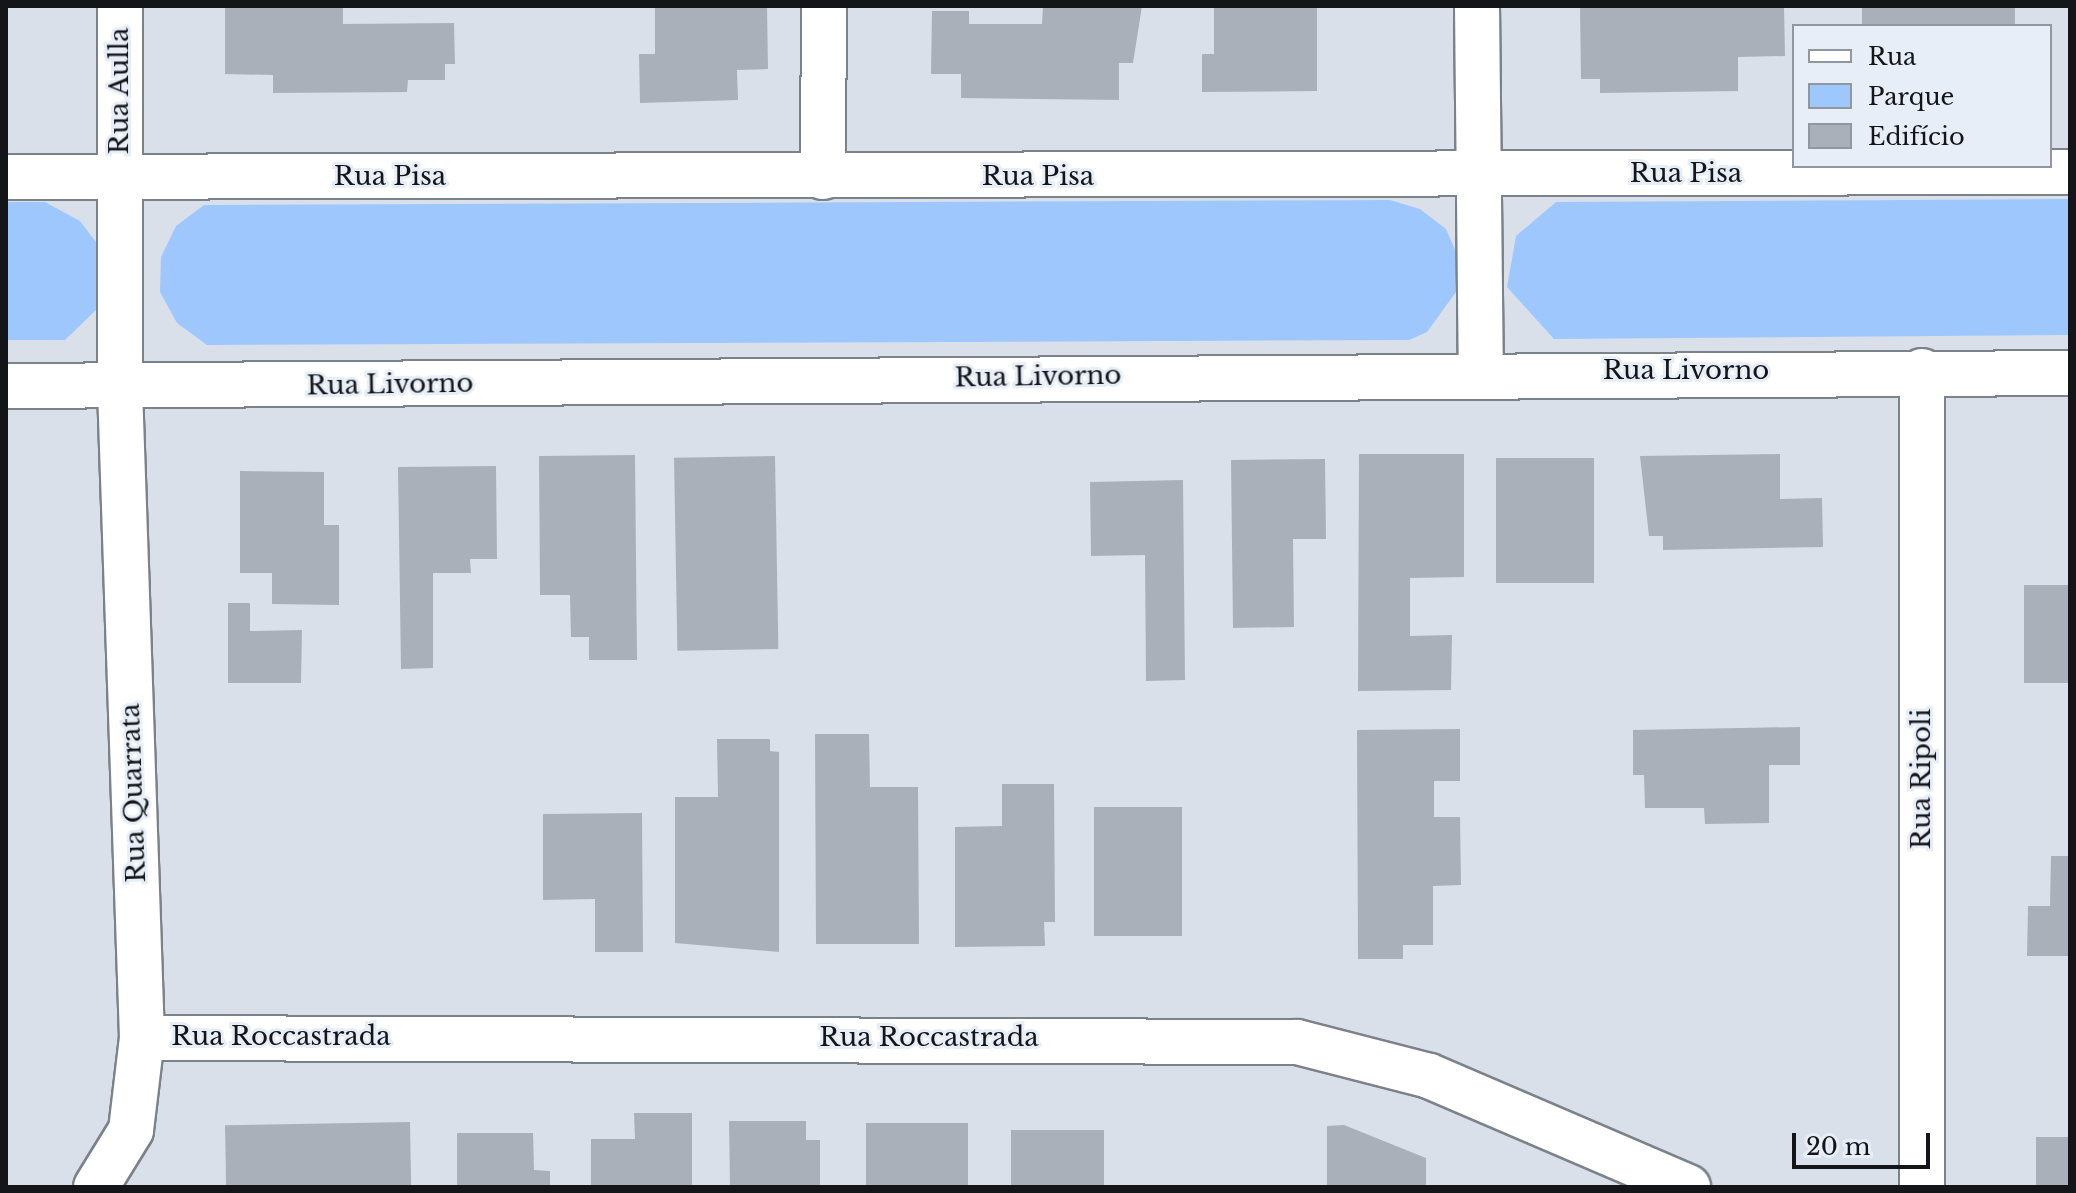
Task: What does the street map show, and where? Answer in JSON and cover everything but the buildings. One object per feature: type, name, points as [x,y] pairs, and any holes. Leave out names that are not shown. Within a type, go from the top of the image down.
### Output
[{"type":"street","name":"Rua Aulla","points":[[120,6],[120,389]]},
{"type":"street","points":[[823,177],[824,6]]},
{"type":"street","points":[[1477,6],[1481,372]]},
{"type":"street","name":"Rua Pisa","points":[[6,177],[2070,172]]},
{"type":"street","name":"Rua Ripoli","points":[[1922,371],[1922,1187]]},
{"type":"street","name":"Rua Livorno","points":[[6,386],[120,389],[1481,372],[2070,373]]},
{"type":"street","name":"Rua Quarrata","points":[[96,1187],[131,1130],[142,1038],[120,389]]},
{"type":"street","name":"Rua Roccastrada","points":[[142,1038],[1297,1042],[1429,1076],[1688,1187]]},
{"type":"green space","points":[[2070,199],[2070,335],[1554,339],[1507,287],[1516,236],[1556,202]]},
{"type":"green space","points":[[1390,200],[1420,209],[1446,229],[1456,252],[1456,292],[1427,332],[1409,340],[207,345],[177,323],[160,292],[161,257],[176,226],[204,205]]},
{"type":"green space","points":[[6,202],[45,202],[80,221],[99,246],[103,286],[97,309],[65,340],[6,340]]}]
